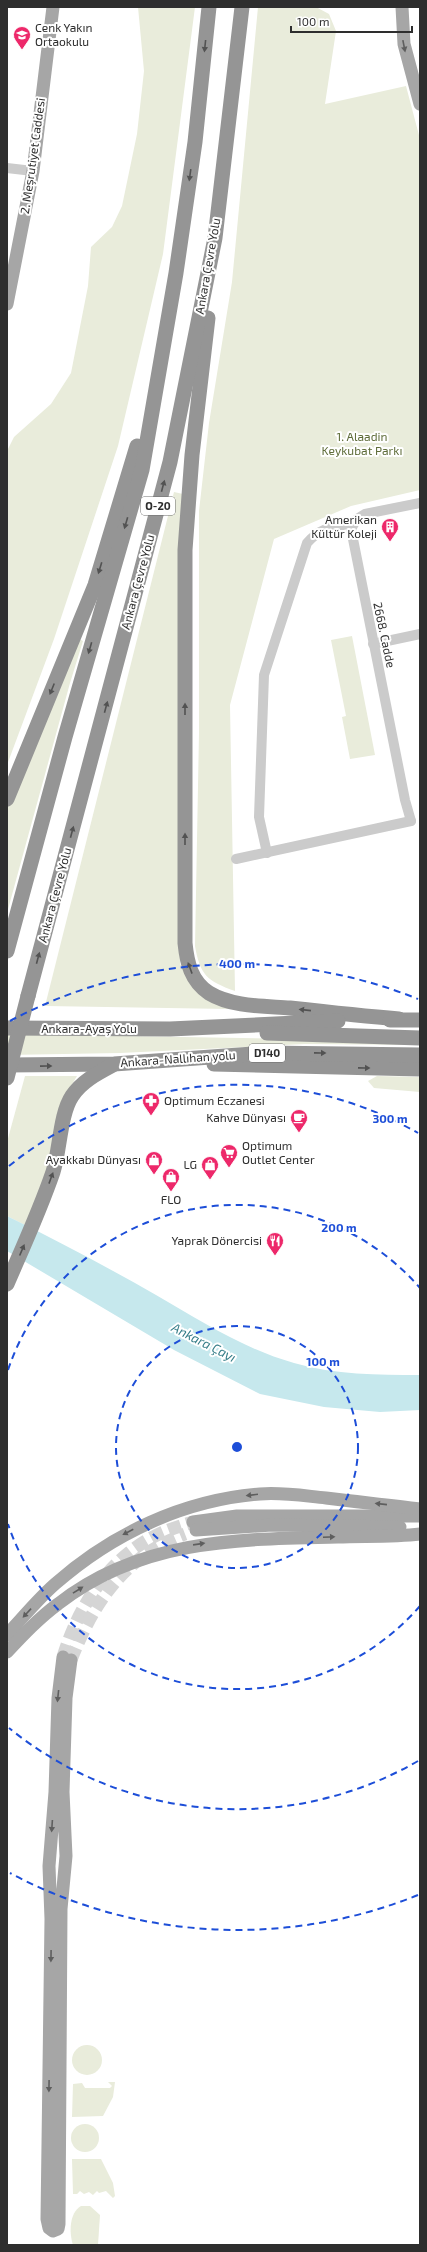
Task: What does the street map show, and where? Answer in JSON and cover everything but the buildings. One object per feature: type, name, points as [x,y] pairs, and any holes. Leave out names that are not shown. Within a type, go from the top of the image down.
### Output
[{"type":"highway","name":"O-20","points":[[7,951],[64,737],[142,470],[176,273],[195,142],[209,7]]},
{"type":"highway","name":"Ankara Çevre Yolu","points":[[7,1078],[170,462],[215,238],[242,7]]},
{"type":"highway","points":[[215,238],[192,455],[186,550],[185,943],[187,961],[194,979],[204,989],[219,998],[245,1004],[420,1020]]},
{"type":"highway","points":[[7,799],[95,585],[136,453],[176,273]]},
{"type":"highway","points":[[170,1029],[399,1019]]},
{"type":"highway","name":"Ankara-Ayaş Yolu","points":[[7,1028],[170,1029]]},
{"type":"highway","name":"Ankara-Nallıhan yolu","points":[[170,1029],[420,1038]]},
{"type":"highway","name":"Ankara-Nallıhan yolu","points":[[7,1065],[114,1064],[265,1053],[420,1055]]},
{"type":"highway","points":[[157,1061],[244,1066],[420,1069]]},
{"type":"highway","points":[[7,1284],[37,1215],[53,1171],[65,1113],[71,1097],[82,1084],[114,1064]]},
{"type":"main road","name":"2. Meşrutiyet Caddesi","points":[[7,304],[33,171],[53,7]]},
{"type":"main road","points":[[402,7],[404,44],[420,104]]},
{"type":"main road","points":[[7,1635],[54,1585],[92,1554],[137,1528],[186,1508],[228,1498],[261,1494],[297,1495],[420,1509]]},
{"type":"main road","points":[[420,1516],[237,1516],[194,1526],[272,1525],[420,1527]]},
{"type":"main road","points":[[7,1652],[47,1612],[79,1589],[127,1564],[160,1552],[216,1542],[420,1534]]},
{"type":"main road","points":[[67,1658],[63,1784],[66,1867],[61,1909],[59,2224],[58,2229],[54,2232],[49,2228],[47,2219],[51,1919],[49,1866],[58,1698],[67,1658]]},
{"type":"main road","points":[[49,1866],[53,1859],[58,1858],[63,1860],[66,1867]]},
{"type":"street","points":[[7,168],[33,171]]},
{"type":"street","points":[[267,853],[259,812],[265,666],[307,543],[316,533],[327,528],[353,523],[365,514],[420,503]]},
{"type":"street","name":"2668. Cadde","points":[[353,523],[351,537],[373,644],[416,823]]},
{"type":"street","points":[[373,644],[420,634]]},
{"type":"street","points":[[236,859],[416,823]]},
{"type":"green space","points":[[138,7],[195,7],[163,254],[118,446],[54,639],[7,765],[7,451],[14,437],[51,404],[71,373],[88,286],[91,247],[112,227],[122,206],[137,134],[144,71]]},
{"type":"green space","name":"1. Alaadin Keykubat Parkı","points":[[258,7],[316,7],[329,14],[336,31],[325,104],[406,86],[420,139],[420,490],[351,506],[274,539],[230,705],[235,991],[218,984],[206,976],[199,964],[195,946],[199,733],[199,511],[209,423],[232,282]]},
{"type":"green space","points":[[174,492],[183,494],[179,750],[180,964],[189,979],[229,1009],[45,1006]]},
{"type":"green space","points":[[352,636],[375,755],[350,759],[342,717],[346,716],[331,640]]},
{"type":"green space","points":[[75,637],[83,641],[70,683],[7,913],[7,809]]},
{"type":"green space","points":[[7,1034],[420,1041],[420,1045],[305,1044],[120,1053],[7,1055]]},
{"type":"green space","points":[[25,1076],[77,1076],[65,1096],[50,1161],[27,1226],[7,1216],[7,1142]]},
{"type":"green space","points":[[377,1076],[420,1077],[420,1092],[374,1088],[368,1081]]},
{"type":"green space","points":[[87,2045],[98,2049],[102,2060],[98,2071],[87,2075],[76,2071],[72,2060],[76,2049]]},
{"type":"green space","points":[[108,2082],[115,2082],[113,2097],[103,2116],[72,2117],[73,2084],[82,2083],[85,2088],[110,2088],[112,2086]]},
{"type":"green space","points":[[85,2124],[95,2128],[99,2138],[95,2148],[85,2152],[75,2148],[71,2138],[75,2128]]},
{"type":"green space","points":[[72,2159],[101,2159],[113,2183],[115,2196],[113,2198],[106,2191],[99,2193],[97,2191],[93,2195],[89,2192],[84,2194],[80,2191],[77,2194],[73,2194]]},
{"type":"green space","points":[[81,2206],[90,2206],[100,2215],[98,2245],[73,2245],[71,2235],[72,2218],[77,2209]]},
{"type":"water","name":"Ankara Çayı","points":[[7,1216],[101,1264],[223,1334],[276,1357],[310,1367],[341,1372],[420,1375],[420,1410],[380,1412],[324,1407],[260,1394],[174,1350],[7,1251]]},
{"type":"tunnel","points":[[63,1657],[69,1639],[86,1604],[97,1587],[122,1558],[155,1536],[193,1522]]},
{"type":"tunnel","points":[[71,1660],[80,1639],[101,1600],[128,1568],[145,1555],[185,1534]]},
{"type":"place","name":"Cenk Yakın Ortaokulu","points":[[22,50]]},
{"type":"place","name":"Amerikan Kültür Koleji","points":[[390,542]]},
{"type":"place","name":"Optimum Eczanesi","points":[[151,1116]]},
{"type":"place","name":"Kahve Dünyası","points":[[299,1133]]},
{"type":"place","name":"Optimum Outlet Center","points":[[229,1168]]},
{"type":"place","name":"Ayakkabı Dünyası","points":[[154,1175]]},
{"type":"place","name":"LG","points":[[210,1180]]},
{"type":"place","name":"FLO","points":[[171,1192]]},
{"type":"place","name":"Yaprak Dönercisi","points":[[275,1256]]}]
